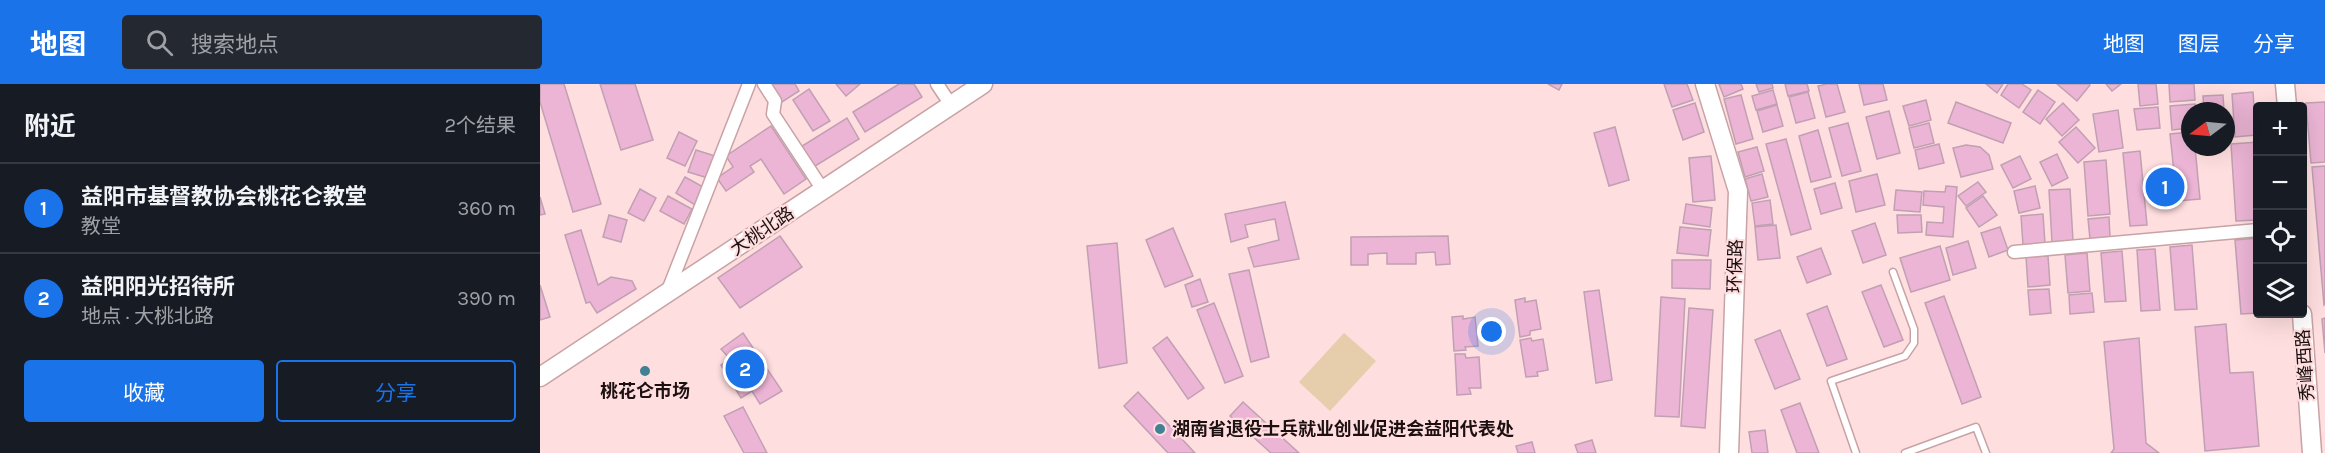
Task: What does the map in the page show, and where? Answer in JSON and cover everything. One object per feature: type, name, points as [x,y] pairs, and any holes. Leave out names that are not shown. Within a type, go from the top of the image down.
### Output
[{"type":"street","points":[[667,293],[749,84]]},
{"type":"street","points":[[764,84],[775,101],[773,114],[823,190]]},
{"type":"street","points":[[937,84],[951,105]]},
{"type":"street","name":"大桃北路","points":[[540,377],[983,84]]},
{"type":"street","name":"环保路","points":[[1705,84],[1738,191],[1729,453]]},
{"type":"street","points":[[2285,84],[2287,102]]},
{"type":"street","points":[[2014,252],[2253,230]]},
{"type":"street","name":"秀峰西路","points":[[2302,318],[2312,453]]},
{"type":"lane","points":[[1856,453],[1831,381],[1905,356],[1914,343],[1914,329],[1893,272]]},
{"type":"lane","points":[[1905,453],[1917,451],[1976,427],[1986,453]]},
{"type":"shaded area","points":[[1344,333],[1376,361],[1330,411],[1299,382]]},
{"type":"building","points":[[540,84],[564,84],[601,204],[573,212],[540,102]]},
{"type":"building","points":[[600,84],[635,84],[653,140],[621,150]]},
{"type":"building","points":[[770,84],[795,84],[799,91],[782,102]]},
{"type":"building","points":[[836,84],[860,84],[846,96]]},
{"type":"building","points":[[899,84],[914,84],[922,97],[865,132],[853,112]]},
{"type":"building","points":[[1548,84],[1562,84],[1559,90]]},
{"type":"building","points":[[1664,84],[1687,84],[1693,100],[1672,107]]},
{"type":"building","points":[[1719,84],[1741,84],[1743,89],[1724,97]]},
{"type":"building","points":[[1756,84],[1772,84],[1773,88],[1759,92]]},
{"type":"building","points":[[1785,84],[1807,84],[1809,91],[1788,96]]},
{"type":"building","points":[[1837,84],[1845,112],[1826,117],[1818,86]]},
{"type":"building","points":[[1859,84],[1883,84],[1887,100],[1864,105]]},
{"type":"building","points":[[1986,84],[2003,84],[1997,93]]},
{"type":"building","points":[[2008,84],[2022,84],[2031,90],[2019,108],[2001,95]]},
{"type":"building","points":[[2057,84],[2089,84],[2090,85],[2077,101]]},
{"type":"building","points":[[2106,84],[2121,84],[2112,91]]},
{"type":"building","points":[[2138,84],[2156,84],[2158,104],[2140,106]]},
{"type":"building","points":[[2169,84],[2194,84],[2195,100],[2170,102]]},
{"type":"building","points":[[809,89],[830,121],[813,131],[793,100]]},
{"type":"building","points":[[1773,90],[1777,104],[1756,110],[1752,96]]},
{"type":"building","points":[[2038,90],[2055,102],[2040,124],[2023,112]]},
{"type":"building","points":[[1808,92],[1815,118],[1796,123],[1789,97]]},
{"type":"building","points":[[2253,92],[2253,135],[2235,137],[2235,102],[2233,102],[2232,94]]},
{"type":"building","points":[[1741,95],[1753,139],[1736,144],[1724,99]]},
{"type":"building","points":[[2223,95],[2223,102],[2203,102],[2203,96]]},
{"type":"building","points":[[1926,100],[1931,120],[1909,126],[1903,106]]},
{"type":"building","points":[[1956,102],[2011,123],[2003,143],[1948,123]]},
{"type":"building","points":[[2325,102],[2325,162],[2311,163],[2307,103]]},
{"type":"building","points":[[1695,103],[1704,132],[1683,140],[1673,110]]},
{"type":"building","points":[[2063,103],[2079,120],[2062,136],[2046,119]]},
{"type":"building","points":[[1777,105],[1783,126],[1763,132],[1757,111]]},
{"type":"building","points":[[2181,105],[2181,129],[2172,130],[2170,106]]},
{"type":"building","points":[[2158,107],[2160,128],[2137,130],[2134,109]]},
{"type":"building","points":[[2118,110],[2123,148],[2099,152],[2093,114]]},
{"type":"building","points":[[1889,111],[1900,153],[1877,159],[1866,117]]},
{"type":"building","points":[[847,118],[859,139],[812,168],[799,148]]},
{"type":"building","points":[[1848,123],[1861,171],[1842,176],[1829,128]]},
{"type":"building","points":[[1929,123],[1934,143],[1914,148],[1909,128]]},
{"type":"building","points":[[771,126],[806,179],[784,194],[761,159],[750,166],[754,172],[726,191],[717,178],[733,167],[726,156]]},
{"type":"building","points":[[1615,127],[1629,180],[1609,186],[1594,133]]},
{"type":"building","points":[[2076,127],[2095,148],[2078,163],[2059,142]]},
{"type":"building","points":[[1818,130],[1831,177],[1811,182],[1799,136]]},
{"type":"building","points":[[679,132],[697,141],[685,166],[667,158]]},
{"type":"building","points":[[2181,133],[2181,156],[2196,156],[2200,199],[2177,201],[2170,134]]},
{"type":"building","points":[[1786,139],[1811,229],[1791,235],[1766,144]]},
{"type":"building","points":[[2253,142],[2253,220],[2236,221],[2232,156],[2235,156],[2235,144]]},
{"type":"building","points":[[1939,144],[1944,163],[1919,169],[1915,150]]},
{"type":"building","points":[[1966,145],[1980,147],[1989,155],[1993,169],[1961,177],[1953,148]]},
{"type":"building","points":[[1757,147],[1764,171],[1745,177],[1738,152]]},
{"type":"building","points":[[696,150],[715,156],[708,178],[688,172]]},
{"type":"building","points":[[2140,151],[2147,225],[2130,226],[2123,153]]},
{"type":"building","points":[[2057,154],[2068,178],[2052,186],[2040,162]]},
{"type":"building","points":[[1711,156],[1715,200],[1693,202],[1689,158]]},
{"type":"building","points":[[2020,156],[2031,179],[2013,188],[2001,165]]},
{"type":"building","points":[[2106,160],[2110,214],[2088,216],[2084,162]]},
{"type":"building","points":[[2325,166],[2325,304],[2324,305],[2312,167]]},
{"type":"building","points":[[1762,174],[1768,197],[1751,201],[1745,179]]},
{"type":"building","points":[[1877,174],[1885,205],[1856,212],[1849,181]]},
{"type":"building","points":[[685,177],[705,188],[695,205],[676,193]]},
{"type":"building","points":[[1978,182],[1986,192],[1966,206],[1958,196]]},
{"type":"building","points":[[1835,183],[1842,208],[1821,214],[1814,189]]},
{"type":"building","points":[[1946,186],[1957,187],[1953,237],[1926,235],[1927,222],[1943,223],[1944,207],[1923,205],[1924,191],[1945,192]]},
{"type":"building","points":[[2035,186],[2040,208],[2019,213],[2014,191]]},
{"type":"building","points":[[640,189],[656,198],[644,221],[628,213]]},
{"type":"building","points":[[2070,189],[2073,241],[2052,242],[2049,190]]},
{"type":"building","points":[[1896,190],[1922,192],[1920,212],[1894,210]]},
{"type":"building","points":[[668,196],[692,209],[684,224],[660,211]]},
{"type":"building","points":[[1983,196],[1997,215],[1979,227],[1966,208]]},
{"type":"building","points":[[540,197],[545,214],[540,215]]},
{"type":"building","points":[[1770,200],[1773,224],[1755,226],[1752,203]]},
{"type":"building","points":[[1285,202],[1299,259],[1254,267],[1248,248],[1279,240],[1275,219],[1245,225],[1248,237],[1231,242],[1225,214]]},
{"type":"building","points":[[1686,204],[1712,208],[1710,227],[1683,223]]},
{"type":"building","points":[[2043,214],[2045,244],[2023,245],[2021,216]]},
{"type":"building","points":[[609,215],[627,220],[621,242],[603,237]]},
{"type":"building","points":[[1897,215],[1921,215],[1922,232],[1898,233]]},
{"type":"building","points":[[2109,217],[2110,237],[2090,239],[2088,219]]},
{"type":"building","points":[[1875,223],[1886,255],[1863,263],[1852,231]]},
{"type":"building","points":[[1776,225],[1780,258],[1758,260],[1755,227]]},
{"type":"building","points":[[1680,227],[1711,230],[1708,256],[1677,253]]},
{"type":"building","points":[[2000,227],[2008,250],[1989,257],[1981,233]]},
{"type":"building","points":[[1173,228],[1193,276],[1165,287],[1146,240]]},
{"type":"building","points":[[581,230],[598,285],[611,277],[632,281],[636,289],[597,313],[590,302],[586,303],[565,235]]},
{"type":"building","points":[[780,236],[802,267],[740,308],[718,278]]},
{"type":"building","points":[[1448,236],[1450,264],[1436,265],[1435,252],[1416,253],[1416,264],[1387,264],[1387,253],[1368,254],[1368,265],[1351,265],[1351,237]]},
{"type":"building","points":[[2253,238],[2253,313],[2241,314],[2235,240]]},
{"type":"building","points":[[1968,241],[1976,268],[1953,275],[1946,248]]},
{"type":"building","points":[[1117,243],[1127,363],[1099,368],[1087,246]]},
{"type":"building","points":[[2192,245],[2197,309],[2175,310],[2170,247]]},
{"type":"building","points":[[1940,246],[1950,280],[1911,292],[1900,258]]},
{"type":"building","points":[[1821,248],[1831,274],[1807,283],[1797,257]]},
{"type":"building","points":[[2155,249],[2160,310],[2141,311],[2137,250]]},
{"type":"building","points":[[2122,251],[2126,301],[2105,302],[2101,253]]},
{"type":"building","points":[[2087,253],[2090,291],[2068,293],[2065,255]]},
{"type":"building","points":[[2048,256],[2050,285],[2028,287],[2026,257]]},
{"type":"building","points":[[1672,260],[1711,260],[1710,289],[1672,288]]},
{"type":"building","points":[[1249,270],[1269,357],[1251,362],[1229,274]]},
{"type":"building","points":[[1200,279],[1208,302],[1192,307],[1185,285]]},
{"type":"building","points":[[540,285],[550,317],[540,320]]},
{"type":"building","points":[[1881,285],[1903,340],[1884,347],[1862,292]]},
{"type":"building","points":[[2049,289],[2051,313],[2030,315],[2028,290]]},
{"type":"building","points":[[1599,290],[1612,380],[1596,383],[1584,292]]},
{"type":"building","points":[[2092,293],[2094,312],[2070,314],[2069,295]]},
{"type":"building","points":[[1944,296],[1981,397],[1962,404],[1925,303]]},
{"type":"building","points":[[1661,297],[1685,299],[1679,417],[1655,416]]},
{"type":"building","points":[[1525,298],[1525,302],[1536,300],[1541,329],[1530,331],[1530,335],[1520,337],[1515,300]]},
{"type":"building","points":[[1214,303],[1243,376],[1225,383],[1197,310]]},
{"type":"building","points":[[1827,306],[1847,359],[1827,366],[1807,314]]},
{"type":"building","points":[[1689,308],[1713,310],[1705,428],[1681,426]]},
{"type":"building","points":[[1463,316],[1463,319],[1475,317],[1478,346],[1454,351],[1452,317]]},
{"type":"building","points":[[2325,318],[2325,353],[2322,319]]},
{"type":"building","points":[[2226,324],[2230,373],[2253,372],[2259,446],[2205,451],[2195,327]]},
{"type":"building","points":[[1780,330],[1800,379],[1775,389],[1755,340]]},
{"type":"building","points":[[743,333],[782,391],[760,404],[752,391],[741,398],[733,385],[742,379],[738,373],[728,379],[721,365],[730,359],[721,349]]},
{"type":"building","points":[[1167,337],[1204,388],[1188,399],[1153,348]]},
{"type":"building","points":[[1531,338],[1532,341],[1543,339],[1548,370],[1537,372],[1538,376],[1526,377],[1520,340]]},
{"type":"building","points":[[2139,338],[2146,443],[2159,453],[2111,453],[2114,449],[2104,342]]},
{"type":"building","points":[[1455,354],[1465,354],[1466,358],[1479,357],[1481,388],[1469,388],[1471,394],[1457,395]]},
{"type":"building","name":"湖南省退役士兵就业创业促进会益阳代表处","points":[[1138,392],[1195,453],[1168,453],[1124,406]]},
{"type":"building","points":[[1243,402],[1299,453],[1271,453],[1230,416]]},
{"type":"building","points":[[1800,403],[1819,453],[1797,453],[1781,410]]},
{"type":"building","points":[[743,407],[767,453],[744,453],[724,416]]},
{"type":"building","points":[[1765,430],[1768,453],[1752,453],[1749,432]]},
{"type":"building","points":[[1592,440],[1596,453],[1578,453],[1575,445]]},
{"type":"building","points":[[1532,442],[1535,453],[1518,453],[1516,446]]},
{"type":"place","name":"益阳市基督教协会桃花仑教堂","points":[[2165,187]]},
{"type":"place","name":"益阳阳光招待所","points":[[745,369]]},
{"type":"place","name":"桃花仑市场","points":[[645,371]]},
{"type":"place","name":"湖南省退役士兵就业创业促进会益阳代表处","points":[[1160,429]]}]
